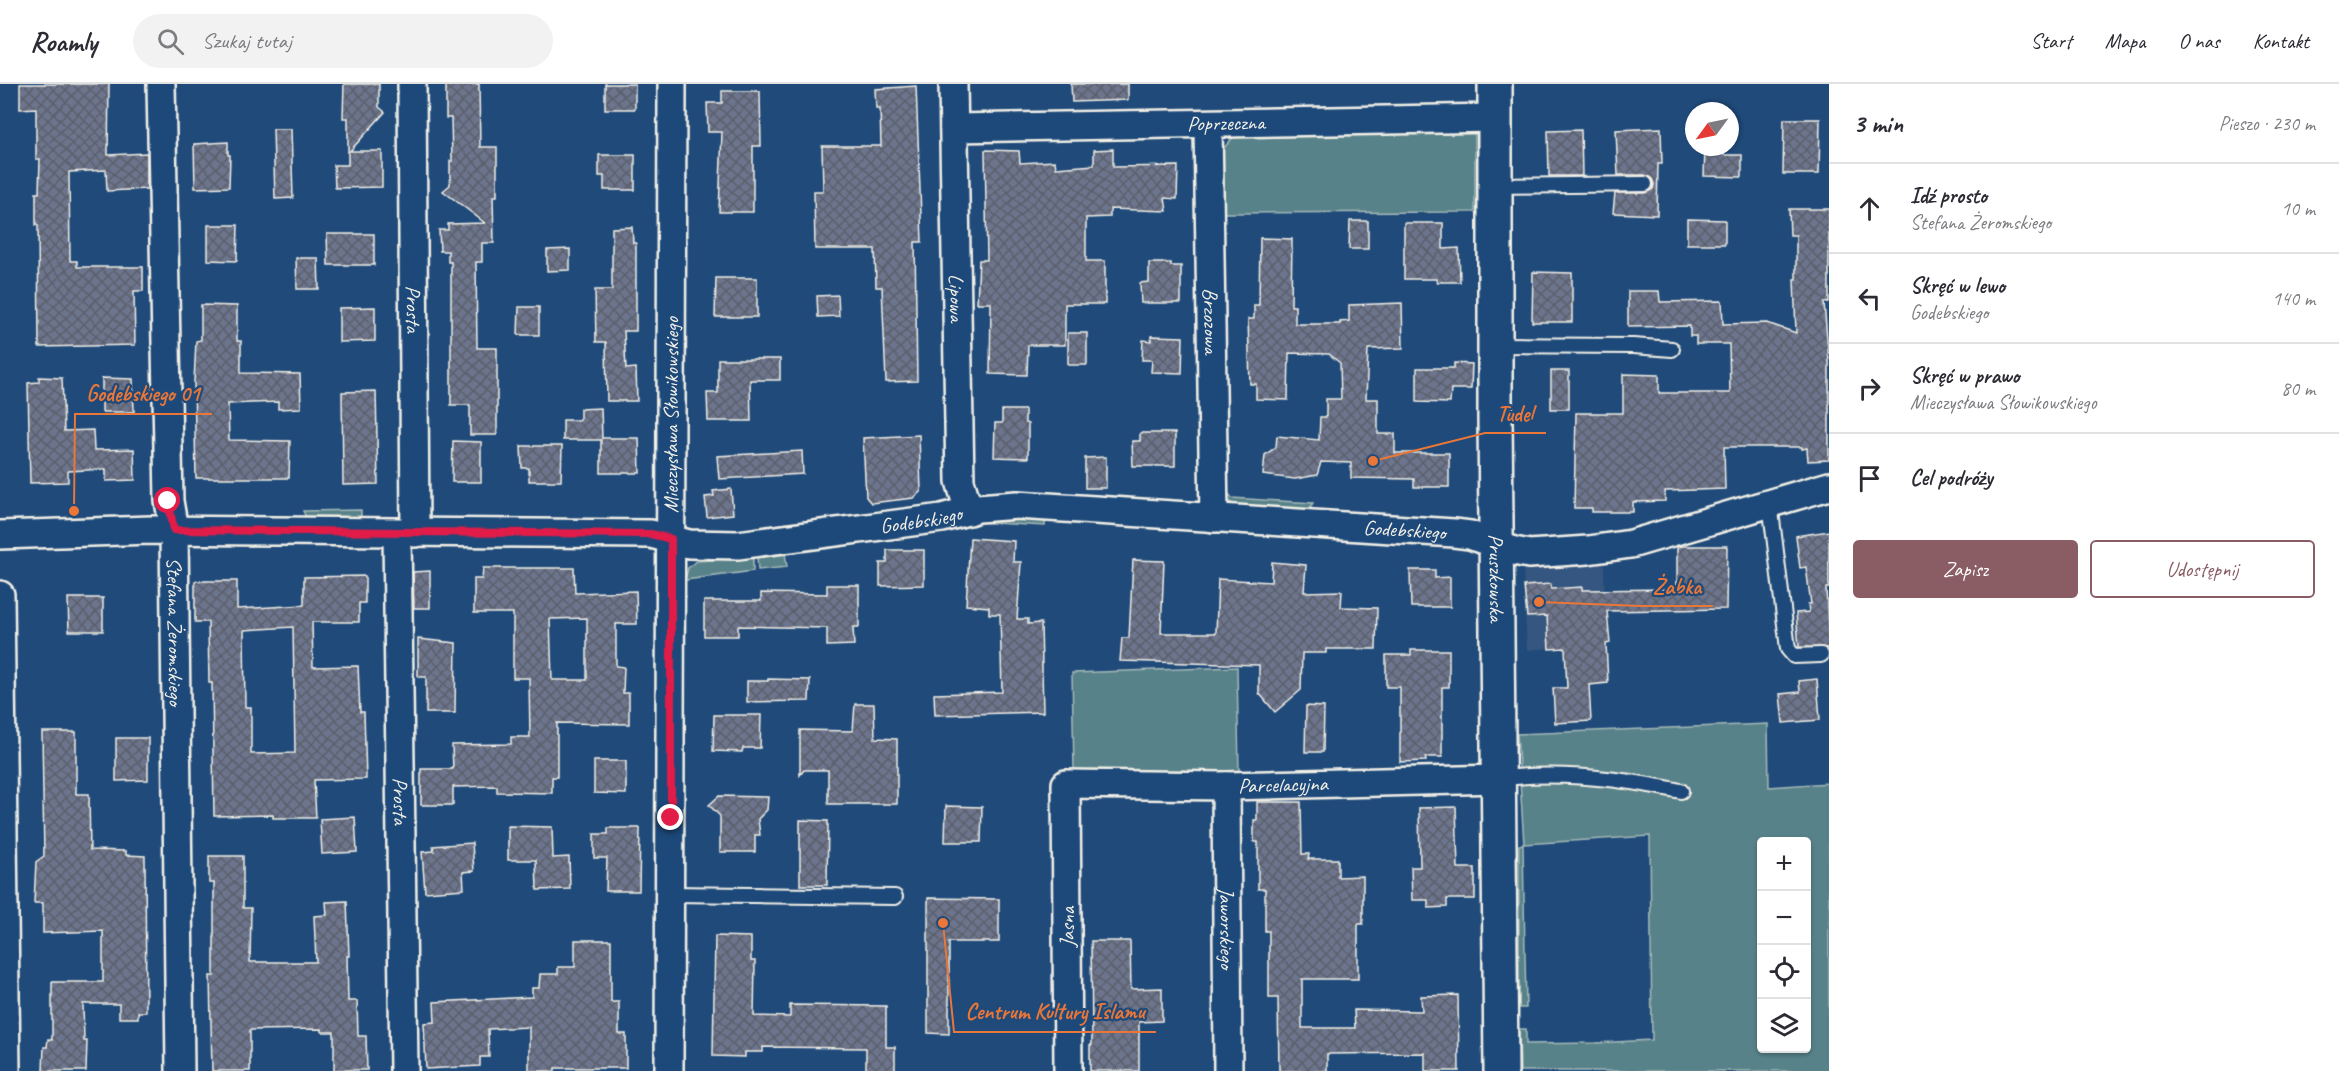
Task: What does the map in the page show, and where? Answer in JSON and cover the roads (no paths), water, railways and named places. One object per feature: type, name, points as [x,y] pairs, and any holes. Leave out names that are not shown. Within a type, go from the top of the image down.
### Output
[{"type":"street","name":"Stefana Żeromskiego","points":[[160,84],[168,501],[174,530],[180,1071]]},
{"type":"street","name":"Prosta","points":[[404,1071],[406,533],[412,84]]},
{"type":"street","name":"Mieczysława Słowikowskiego","points":[[669,1071],[672,84]]},
{"type":"street","name":"Lipowa","points":[[953,84],[960,481],[969,511]]},
{"type":"street","name":"Pruszkowska","points":[[1495,84],[1501,1071]]},
{"type":"street","name":"Poprzeczna","points":[[954,128],[1495,118]]},
{"type":"street","name":"Brzozowa","points":[[1208,125],[1214,518]]},
{"type":"street","name":"Godebskiego","points":[[0,535],[174,530],[651,534],[698,545],[738,545],[942,518],[1003,506],[1042,505],[1454,533],[1470,535],[1524,554],[1535,554],[1631,544],[1829,486]]},
{"type":"street","points":[[0,595],[6,1071]]},
{"type":"street","name":"Parcelacyjna","points":[[1066,784],[1226,786],[1499,779]]},
{"type":"street","name":"Jasna","points":[[1066,784],[1068,1071]]},
{"type":"street","name":"Jaworskiego","points":[[1226,786],[1228,1071]]},
{"type":"lane","points":[[1496,186],[1645,184]]},
{"type":"lane","points":[[1496,345],[1633,346],[1672,349]]},
{"type":"lane","points":[[1770,502],[1788,649],[1794,656],[1821,655]]},
{"type":"lane","points":[[1499,779],[1526,775],[1632,781],[1682,791]]},
{"type":"lane","points":[[670,894],[895,897]]},
{"type":"place","name":"Tudel","points":[[1373,461]]},
{"type":"place","name":"Godebskiego 01","points":[[74,511]]},
{"type":"place","name":"Żabka","points":[[1539,602]]},
{"type":"place","name":"Centrum Kultury Islamu","points":[[943,923]]}]
